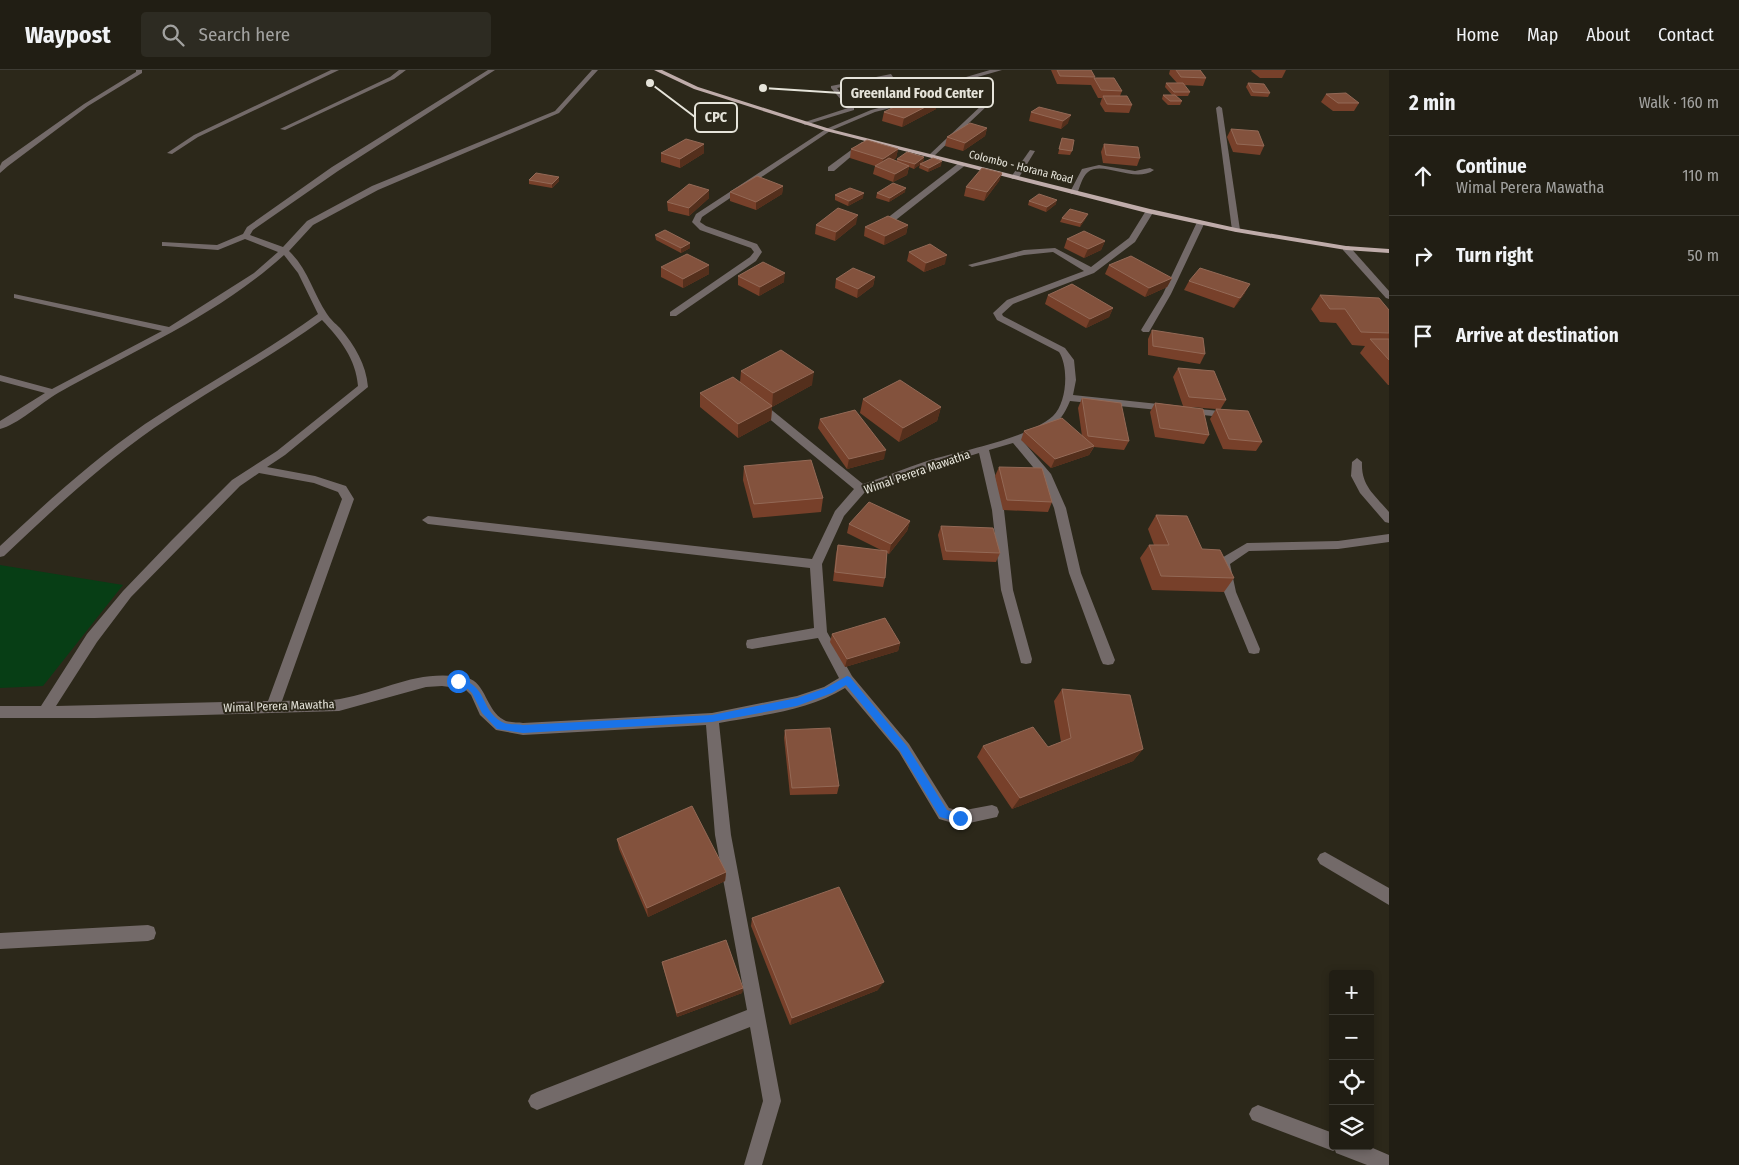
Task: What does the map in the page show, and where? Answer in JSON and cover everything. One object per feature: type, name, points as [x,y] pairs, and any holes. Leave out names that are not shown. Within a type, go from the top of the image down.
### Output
[{"type":"main road","name":"Colombo - Horana Road","points":[[656,70],[696,88],[828,130],[1150,211],[1236,230],[1346,248],[1389,251]]},
{"type":"street","points":[[0,171],[5,164],[86,104],[139,73],[138,70]]},
{"type":"street","points":[[170,153],[196,136],[336,70]]},
{"type":"street","points":[[283,129],[392,78],[403,70]]},
{"type":"street","points":[[165,244],[218,248],[246,236],[250,229],[335,169],[492,70]]},
{"type":"street","points":[[0,426],[53,392],[170,330],[257,275],[284,252],[310,223],[375,188],[558,112],[595,70]]},
{"type":"street","points":[[805,123],[852,109],[833,87],[891,76],[883,70]]},
{"type":"street","points":[[673,314],[753,259],[758,252],[754,246],[703,228],[696,222],[699,216],[828,130],[873,111],[920,99],[951,83],[974,75],[999,70]]},
{"type":"street","points":[[931,156],[984,105]]},
{"type":"street","points":[[1219,108],[1236,230]]},
{"type":"street","points":[[832,169],[868,140]]},
{"type":"street","points":[[1015,177],[1032,151]]},
{"type":"street","points":[[889,221],[964,164]]},
{"type":"street","points":[[1074,192],[1083,172],[1090,168],[1134,172],[1147,172],[1150,170]]},
{"type":"street","name":"Wimal Perera Mawatha","points":[[0,712],[95,712],[339,705],[426,681],[442,680],[469,684],[476,691],[485,711],[501,726],[523,729],[712,719],[797,702],[829,691],[847,680],[821,632],[816,564],[839,514],[861,489],[931,464],[1015,440],[1047,426],[1059,416],[1071,380],[1068,356],[1062,350],[1000,318],[997,313],[1010,302],[1091,271],[1132,240],[1150,211]]},
{"type":"street","points":[[1146,330],[1168,294],[1201,222]]},
{"type":"street","points":[[45,711],[92,638],[127,594],[236,483],[281,453],[363,386],[363,375],[354,356],[343,338],[322,315],[296,263],[284,252],[251,241],[246,236]]},
{"type":"street","points":[[1346,248],[1389,296]]},
{"type":"street","points":[[972,265],[1034,250],[1055,250],[1091,271]]},
{"type":"street","points":[[16,296],[170,330]]},
{"type":"street","points":[[0,553],[75,483],[150,426],[290,341],[322,315]]},
{"type":"street","points":[[0,378],[53,392]]},
{"type":"street","points":[[750,397],[861,489]]},
{"type":"street","points":[[1066,398],[1242,416]]},
{"type":"street","points":[[1015,440],[1046,478],[1060,508],[1075,573],[1108,660]]},
{"type":"street","points":[[983,449],[998,510],[1007,590],[1026,659]]},
{"type":"street","points":[[1358,462],[1356,476],[1364,490],[1389,519]]},
{"type":"street","points":[[258,469],[315,480],[342,489],[348,499],[273,707]]},
{"type":"street","points":[[428,520],[816,564]]},
{"type":"street","points":[[1254,649],[1230,592],[1224,562],[1247,547],[1338,545],[1389,538]]},
{"type":"street","points":[[752,644],[821,632]]},
{"type":"street","points":[[847,680],[904,748],[944,814],[960,818],[992,812]]},
{"type":"street","points":[[712,719],[723,835],[772,1101],[753,1165]]},
{"type":"street","points":[[1325,859],[1389,896]]},
{"type":"street","points":[[0,941],[148,933]]},
{"type":"street","points":[[537,1101],[757,1016]]},
{"type":"street","points":[[1258,1114],[1329,1141]]},
{"type":"street","points":[[1353,1150],[1389,1164]]},
{"type":"green space","points":[[0,565],[123,585],[43,686],[0,688]]},
{"type":"building","points":[[1057,70],[1091,70],[1095,77],[1060,76]]},
{"type":"building","points":[[1176,70],[1200,70],[1206,78],[1181,77]]},
{"type":"building","points":[[1094,78],[1114,78],[1122,91],[1101,90]]},
{"type":"building","points":[[1166,83],[1183,83],[1190,92],[1174,92]]},
{"type":"building","points":[[1248,83],[1264,84],[1270,93],[1253,92]]},
{"type":"building","points":[[1346,93],[1359,103],[1338,103],[1326,94]]},
{"type":"building","points":[[918,95],[937,101],[904,118],[884,112]]},
{"type":"building","points":[[1163,95],[1175,95],[1182,101],[1170,101]]},
{"type":"building","points":[[1103,96],[1127,96],[1132,105],[1107,104]]},
{"type":"building","points":[[1039,107],[1071,115],[1063,121],[1031,112]]},
{"type":"building","points":[[970,123],[987,128],[965,143],[947,137]]},
{"type":"building","points":[[1231,129],[1258,131],[1264,146],[1237,144]]},
{"type":"building","points":[[1062,138],[1074,140],[1072,151],[1059,149]]},
{"type":"building","points":[[686,139],[704,144],[680,159],[661,153]]},
{"type":"building","points":[[867,140],[898,149],[883,159],[851,149]]},
{"type":"building","points":[[1104,144],[1138,147],[1140,158],[1106,155]]},
{"type":"building","points":[[907,152],[924,157],[915,164],[897,159]]},
{"type":"building","points":[[889,158],[909,166],[895,174],[875,166]]},
{"type":"building","points":[[933,158],[942,161],[929,168],[920,164]]},
{"type":"building","points":[[982,168],[1002,173],[987,192],[966,187]]},
{"type":"building","points":[[536,173],[559,177],[552,184],[529,180]]},
{"type":"building","points":[[757,176],[783,186],[756,202],[730,192]]},
{"type":"building","points":[[893,183],[906,188],[890,198],[877,193]]},
{"type":"building","points":[[689,184],[709,190],[689,208],[667,202]]},
{"type":"building","points":[[850,188],[864,193],[849,201],[835,195]]},
{"type":"building","points":[[1039,194],[1057,200],[1047,207],[1029,201]]},
{"type":"building","points":[[838,208],[858,215],[836,232],[816,225]]},
{"type":"building","points":[[1070,209],[1088,214],[1081,223],[1062,218]]},
{"type":"building","points":[[888,216],[908,225],[885,236],[865,227]]},
{"type":"building","points":[[665,230],[690,243],[681,248],[655,235]]},
{"type":"building","points":[[1084,231],[1105,241],[1088,249],[1067,239]]},
{"type":"building","points":[[930,244],[947,255],[926,263],[909,252]]},
{"type":"building","points":[[687,254],[709,265],[683,279],[661,267]]},
{"type":"building","points":[[1131,256],[1172,278],[1149,288],[1109,265]]},
{"type":"building","points":[[763,262],[785,273],[760,287],[738,276]]},
{"type":"building","points":[[853,268],[875,277],[858,289],[836,279]]},
{"type":"building","points":[[1200,268],[1250,284],[1240,298],[1189,281]]},
{"type":"building","points":[[1072,284],[1113,308],[1090,319],[1048,295]]},
{"type":"building","points":[[1320,295],[1379,298],[1389,310],[1389,333],[1361,332],[1345,309],[1330,309]]},
{"type":"building","points":[[1152,330],[1203,338],[1205,354],[1153,346]]},
{"type":"building","points":[[1370,339],[1389,339],[1389,360]]},
{"type":"building","points":[[781,350],[814,372],[773,393],[741,371]]},
{"type":"building","points":[[1178,368],[1214,371],[1226,400],[1189,397]]},
{"type":"building","points":[[733,377],[772,406],[738,424],[700,393]]},
{"type":"building","points":[[900,380],[941,407],[903,428],[863,399]]},
{"type":"building","points":[[1082,398],[1121,403],[1129,441],[1088,436]]},
{"type":"building","points":[[1155,403],[1203,409],[1209,435],[1160,428]]},
{"type":"building","points":[[1216,409],[1248,411],[1262,442],[1229,439]]},
{"type":"building","points":[[855,410],[886,450],[849,459],[820,419]]},
{"type":"building","points":[[1062,418],[1094,446],[1055,459],[1024,431]]},
{"type":"building","points":[[811,460],[823,498],[754,504],[744,466]]},
{"type":"building","points":[[999,467],[1042,468],[1052,502],[1007,500]]},
{"type":"building","points":[[869,502],[910,521],[891,544],[849,524]]},
{"type":"building","points":[[1156,515],[1187,516],[1202,549],[1220,550],[1234,578],[1161,576],[1149,545],[1169,545]]},
{"type":"building","points":[[941,526],[993,528],[1000,553],[946,551]]},
{"type":"building","points":[[838,545],[887,551],[885,578],[835,572]]},
{"type":"building","points":[[885,618],[900,643],[847,659],[832,634]]},
{"type":"building","points":[[1062,689],[1130,695],[1143,749],[1020,798],[983,746],[1033,727],[1048,747],[1071,738]]},
{"type":"building","points":[[830,728],[839,786],[792,788],[785,730]]},
{"type":"building","points":[[692,806],[726,872],[647,908],[617,839]]},
{"type":"building","points":[[839,887],[884,982],[792,1018],[752,918]]},
{"type":"building","points":[[726,940],[743,988],[677,1013],[662,962]]},
{"type":"place","name":"CPC","points":[[650,83]]},
{"type":"place","name":"Greenland Food Center","points":[[763,88]]},
{"type":"route","points":[[458,681],[469,684],[476,691],[485,711],[501,726],[523,729],[712,719],[797,702],[829,691],[847,680],[904,748],[944,814],[960,818]]}]
